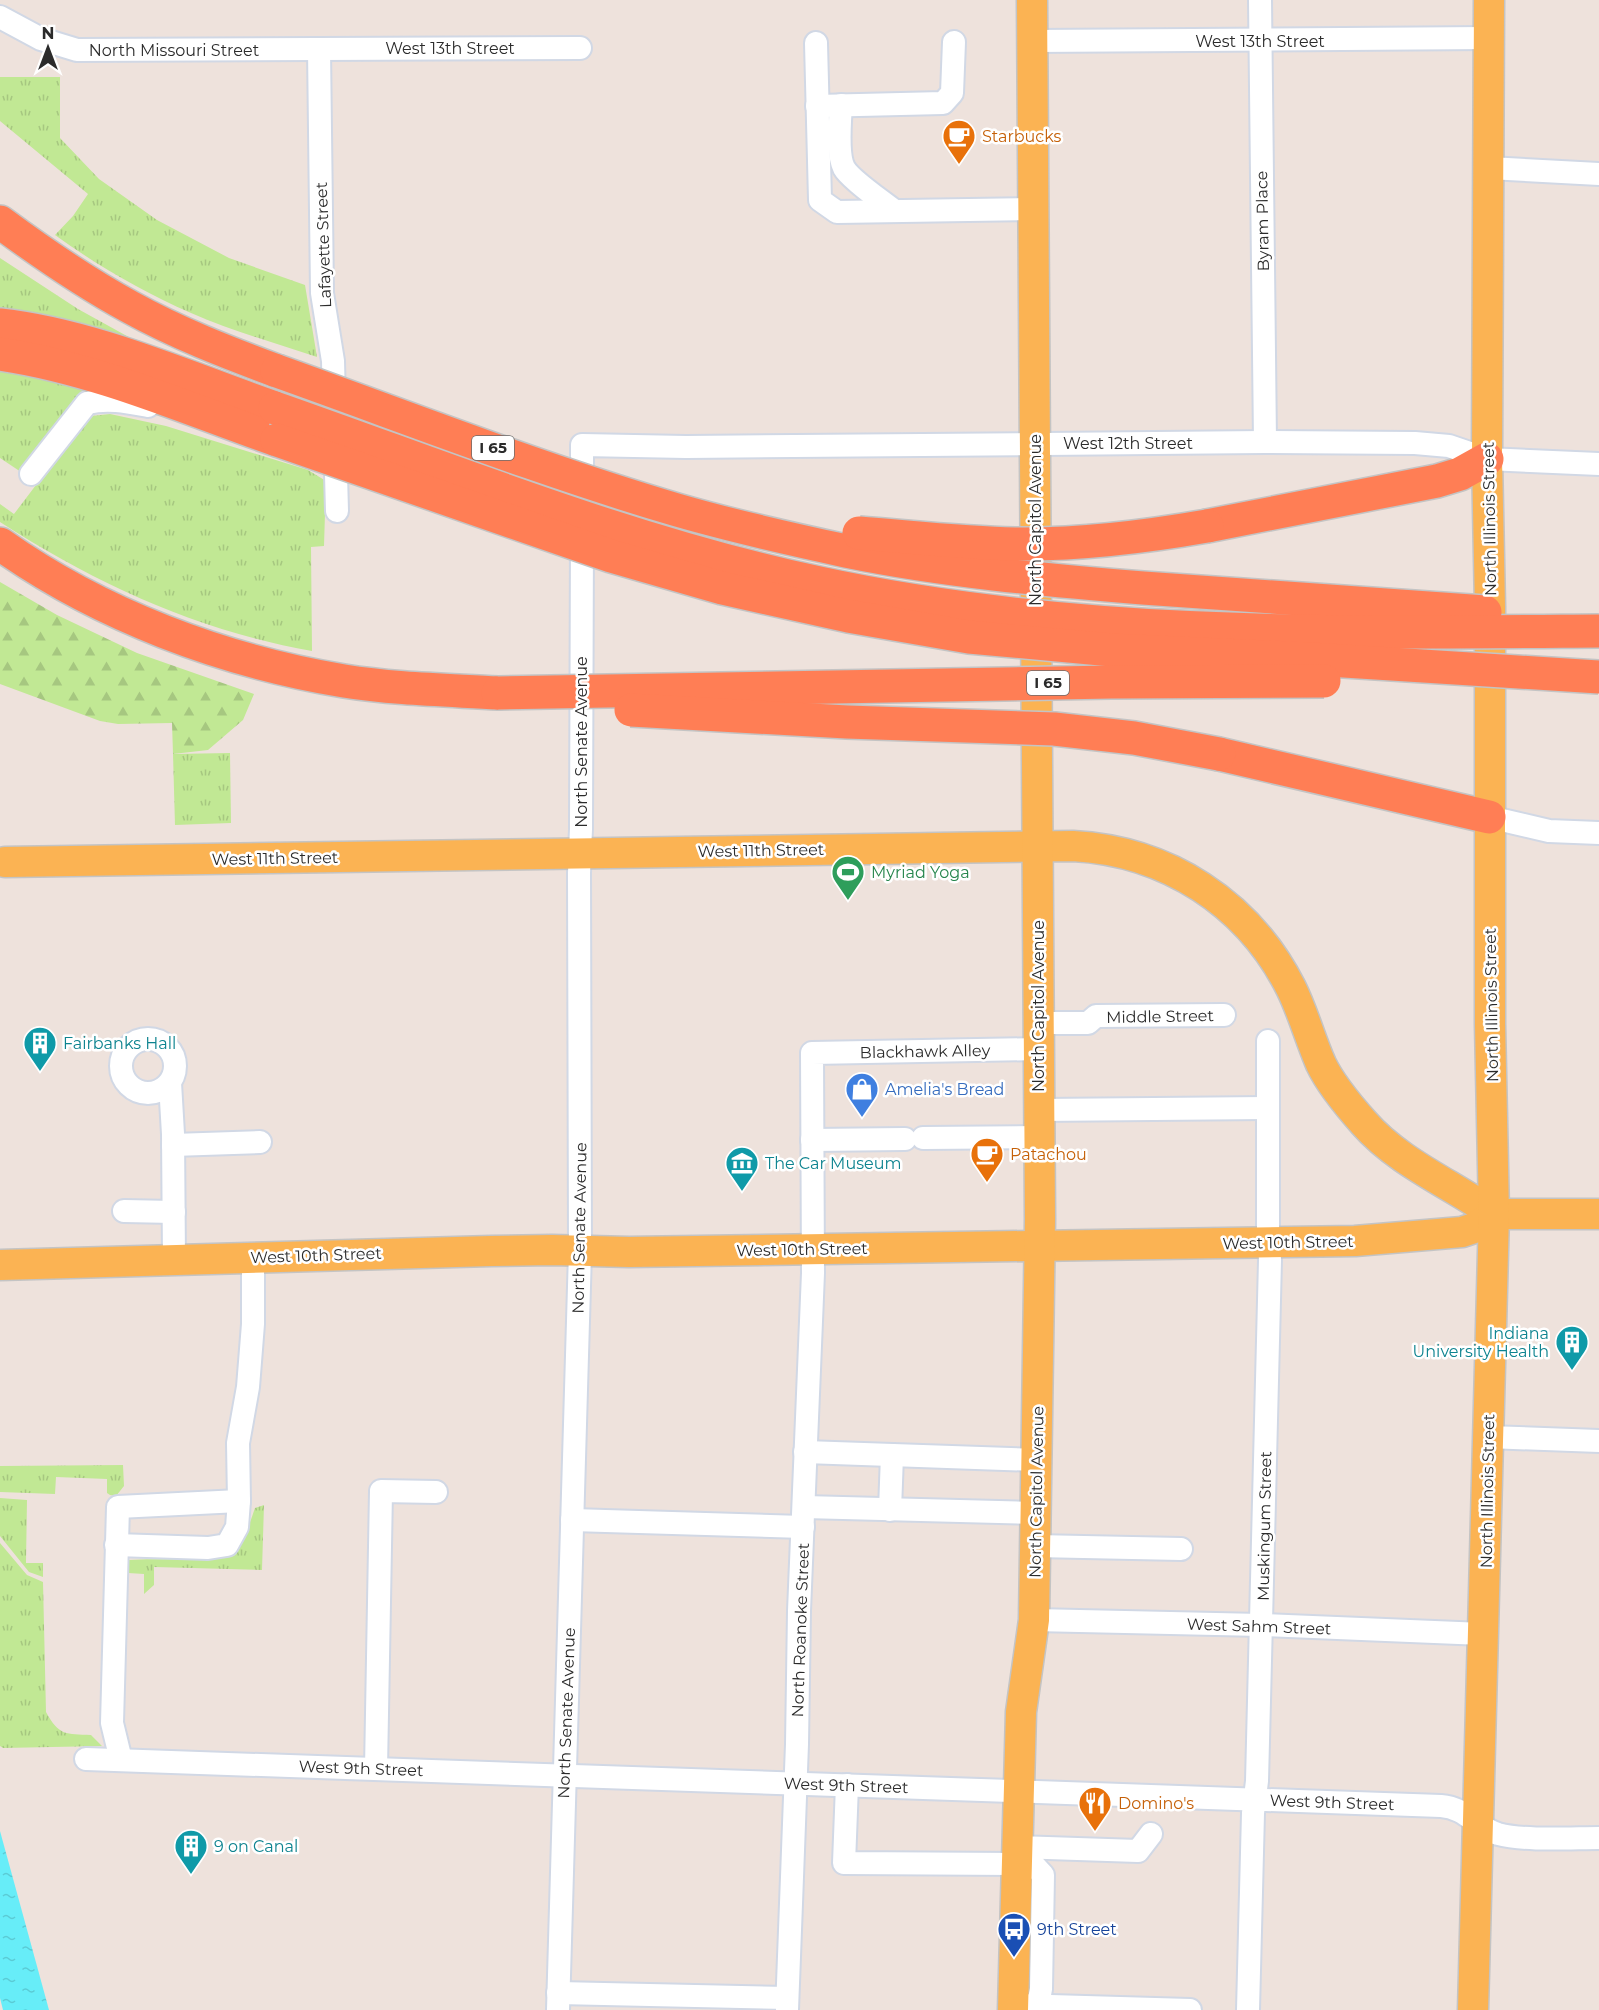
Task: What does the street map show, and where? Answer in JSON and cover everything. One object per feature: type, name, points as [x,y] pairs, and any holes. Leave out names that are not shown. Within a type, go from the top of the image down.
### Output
[{"type":"highway","name":"I 65","points":[[0,222],[42,253],[130,308],[224,352],[558,472],[711,519],[849,551],[1008,576],[1263,598],[1599,619]]},
{"type":"highway","points":[[0,325],[30,329],[100,347],[276,424],[611,556],[722,588],[848,616],[978,638],[1100,649],[1312,659],[1599,677]]},
{"type":"highway","points":[[0,354],[68,367],[229,423],[276,424],[528,499],[715,558],[821,584],[928,603],[1011,615],[1134,624],[1389,633],[1599,631]]},
{"type":"highway","points":[[711,519],[942,540],[1017,544],[1117,539],[1207,526],[1437,481],[1460,474],[1487,459]]},
{"type":"highway","name":"I 65","points":[[0,544],[74,589],[141,621],[242,658],[306,674],[380,686],[498,693],[1213,681],[1599,683]]},
{"type":"highway","points":[[498,693],[643,711],[847,722],[1053,729],[1134,738],[1219,754],[1489,817]]},
{"type":"main road","name":"North Capitol Avenue","points":[[1025,2008],[1016,1856],[1021,1712],[1034,1620],[1039,1245],[1032,0]]},
{"type":"main road","name":"North Illinois Street","points":[[1473,2010],[1494,1214],[1487,459],[1489,0]]},
{"type":"main road","name":"West 11th Street","points":[[5,862],[1038,847],[1095,848],[1133,856],[1178,872],[1218,898],[1257,936],[1278,965],[1299,1006],[1322,1066],[1336,1088],[1365,1124],[1399,1154],[1494,1214]]},
{"type":"main road","points":[[1494,1214],[1599,1214]]},
{"type":"main road","name":"West 10th Street","points":[[0,1265],[491,1251],[580,1252],[1355,1241],[1451,1234],[1474,1228],[1494,1214]]},
{"type":"street","name":"Byram Place","points":[[1260,0],[1265,442]]},
{"type":"street","name":"North Missouri Street","points":[[0,17],[40,39],[77,50],[319,49]]},
{"type":"street","name":"West 13th Street","points":[[1032,41],[1489,38]]},
{"type":"street","points":[[817,106],[943,103],[952,93],[954,42]]},
{"type":"street","points":[[816,43],[820,200],[837,212],[1033,209]]},
{"type":"street","name":"West 13th Street","points":[[319,49],[580,48]]},
{"type":"street","name":"Lafayette Street","points":[[319,49],[322,293],[333,362],[337,511]]},
{"type":"street","points":[[841,105],[840,147],[844,167],[870,193],[895,211]]},
{"type":"street","points":[[1489,168],[1599,174]]},
{"type":"street","points":[[31,474],[87,403],[117,400],[229,423]]},
{"type":"street","name":"West 12th Street","points":[[582,445],[812,446],[1265,442],[1431,444],[1449,446],[1487,459],[1599,464]]},
{"type":"street","name":"North Senate Avenue","points":[[558,2002],[580,1252],[582,445]]},
{"type":"street","points":[[1489,817],[1549,831],[1599,834]]},
{"type":"street","name":"Middle Street","points":[[1038,1027],[1090,1010],[1096,1016],[1224,1015]]},
{"type":"street","name":"Blackhawk Alley","points":[[812,1053],[1038,1027]]},
{"type":"street","name":"Muskingum Street","points":[[1248,2010],[1254,1800],[1257,1781],[1269,1242],[1268,1041]]},
{"type":"street","name":"North Roanoke Street","points":[[787,2004],[813,1272],[812,1053]]},
{"type":"street","points":[[170,1083],[174,1260]]},
{"type":"street","points":[[812,1140],[914,1139],[1039,1123],[1268,1108]]},
{"type":"street","points":[[173,1140],[260,1137]]},
{"type":"street","points":[[123,1211],[174,1212]]},
{"type":"street","points":[[116,1545],[208,1548],[227,1545],[237,1527],[238,1443],[248,1387],[253,1324],[253,1257]]},
{"type":"street","points":[[1488,1437],[1599,1441]]},
{"type":"street","points":[[805,1452],[1036,1460]]},
{"type":"street","points":[[890,1510],[892,1455]]},
{"type":"street","points":[[376,1769],[381,1491],[436,1492]]},
{"type":"street","points":[[122,1760],[112,1723],[118,1507],[239,1501]]},
{"type":"street","points":[[572,1520],[803,1517],[890,1510],[1036,1513]]},
{"type":"street","points":[[1035,1546],[1181,1549]]},
{"type":"street","name":"West Sahm Street","points":[[1034,1620],[1261,1625],[1483,1634]]},
{"type":"street","name":"West 9th Street","points":[[86,1759],[1450,1807],[1472,1818],[1478,1825],[1491,1832],[1509,1836],[1599,1838]]},
{"type":"street","points":[[847,1785],[844,1863],[1138,1851],[1151,1834]]},
{"type":"street","points":[[558,2002],[787,2004]]},
{"type":"street","points":[[1025,2008],[1190,2010]]},
{"type":"green space","points":[[0,77],[60,77],[60,138],[99,179],[157,220],[229,258],[305,285],[317,357],[222,326],[173,305],[121,278],[55,235],[73,216],[88,194],[0,121]]},
{"type":"green space","points":[[0,258],[78,309],[145,346],[36,315],[0,309]]},
{"type":"green space","points":[[0,370],[60,382],[83,390],[24,474],[0,458]]},
{"type":"green space","points":[[110,414],[166,426],[308,470],[326,481],[324,546],[311,547],[312,651],[228,631],[149,602],[74,566],[0,522],[0,504],[14,514],[36,485],[32,481],[82,417]]},
{"type":"green space","points":[[0,582],[57,615],[137,653],[254,694],[243,720],[208,750],[173,754],[172,723],[118,724],[100,721],[0,684]]},
{"type":"green space","points":[[230,753],[231,823],[175,825],[173,754]]},
{"type":"green space","points":[[123,1465],[124,1486],[116,1496],[107,1493],[107,1479],[56,1477],[55,1494],[0,1492],[0,1466]]},
{"type":"green space","points":[[0,1498],[27,1500],[26,1563],[43,1563],[43,1577],[29,1572],[0,1536]]},
{"type":"green space","points":[[264,1505],[262,1570],[154,1567],[154,1585],[144,1594],[144,1574],[128,1573],[129,1560],[197,1558],[235,1545],[248,1528],[255,1508]]},
{"type":"green space","points":[[0,1543],[27,1575],[43,1582],[46,1712],[59,1730],[69,1734],[91,1735],[102,1746],[3,1748],[0,1746]]},
{"type":"water","points":[[0,1831],[49,2010],[3,2010],[0,1998]]},
{"type":"place","name":"Starbucks","points":[[959,165]]},
{"type":"place","name":"Myriad Yoga","points":[[848,901]]},
{"type":"place","name":"Fairbanks Hall","points":[[40,1072]]},
{"type":"place","name":"Amelia's Bread","points":[[862,1118]]},
{"type":"place","name":"Patachou","points":[[987,1183]]},
{"type":"place","name":"The Car Museum","points":[[742,1192]]},
{"type":"place","name":"Indiana University Health","points":[[1572,1371]]},
{"type":"place","name":"Domino's","points":[[1095,1832]]},
{"type":"place","name":"9 on Canal","points":[[191,1875]]},
{"type":"place","name":"9th Street","points":[[1014,1958]]}]
